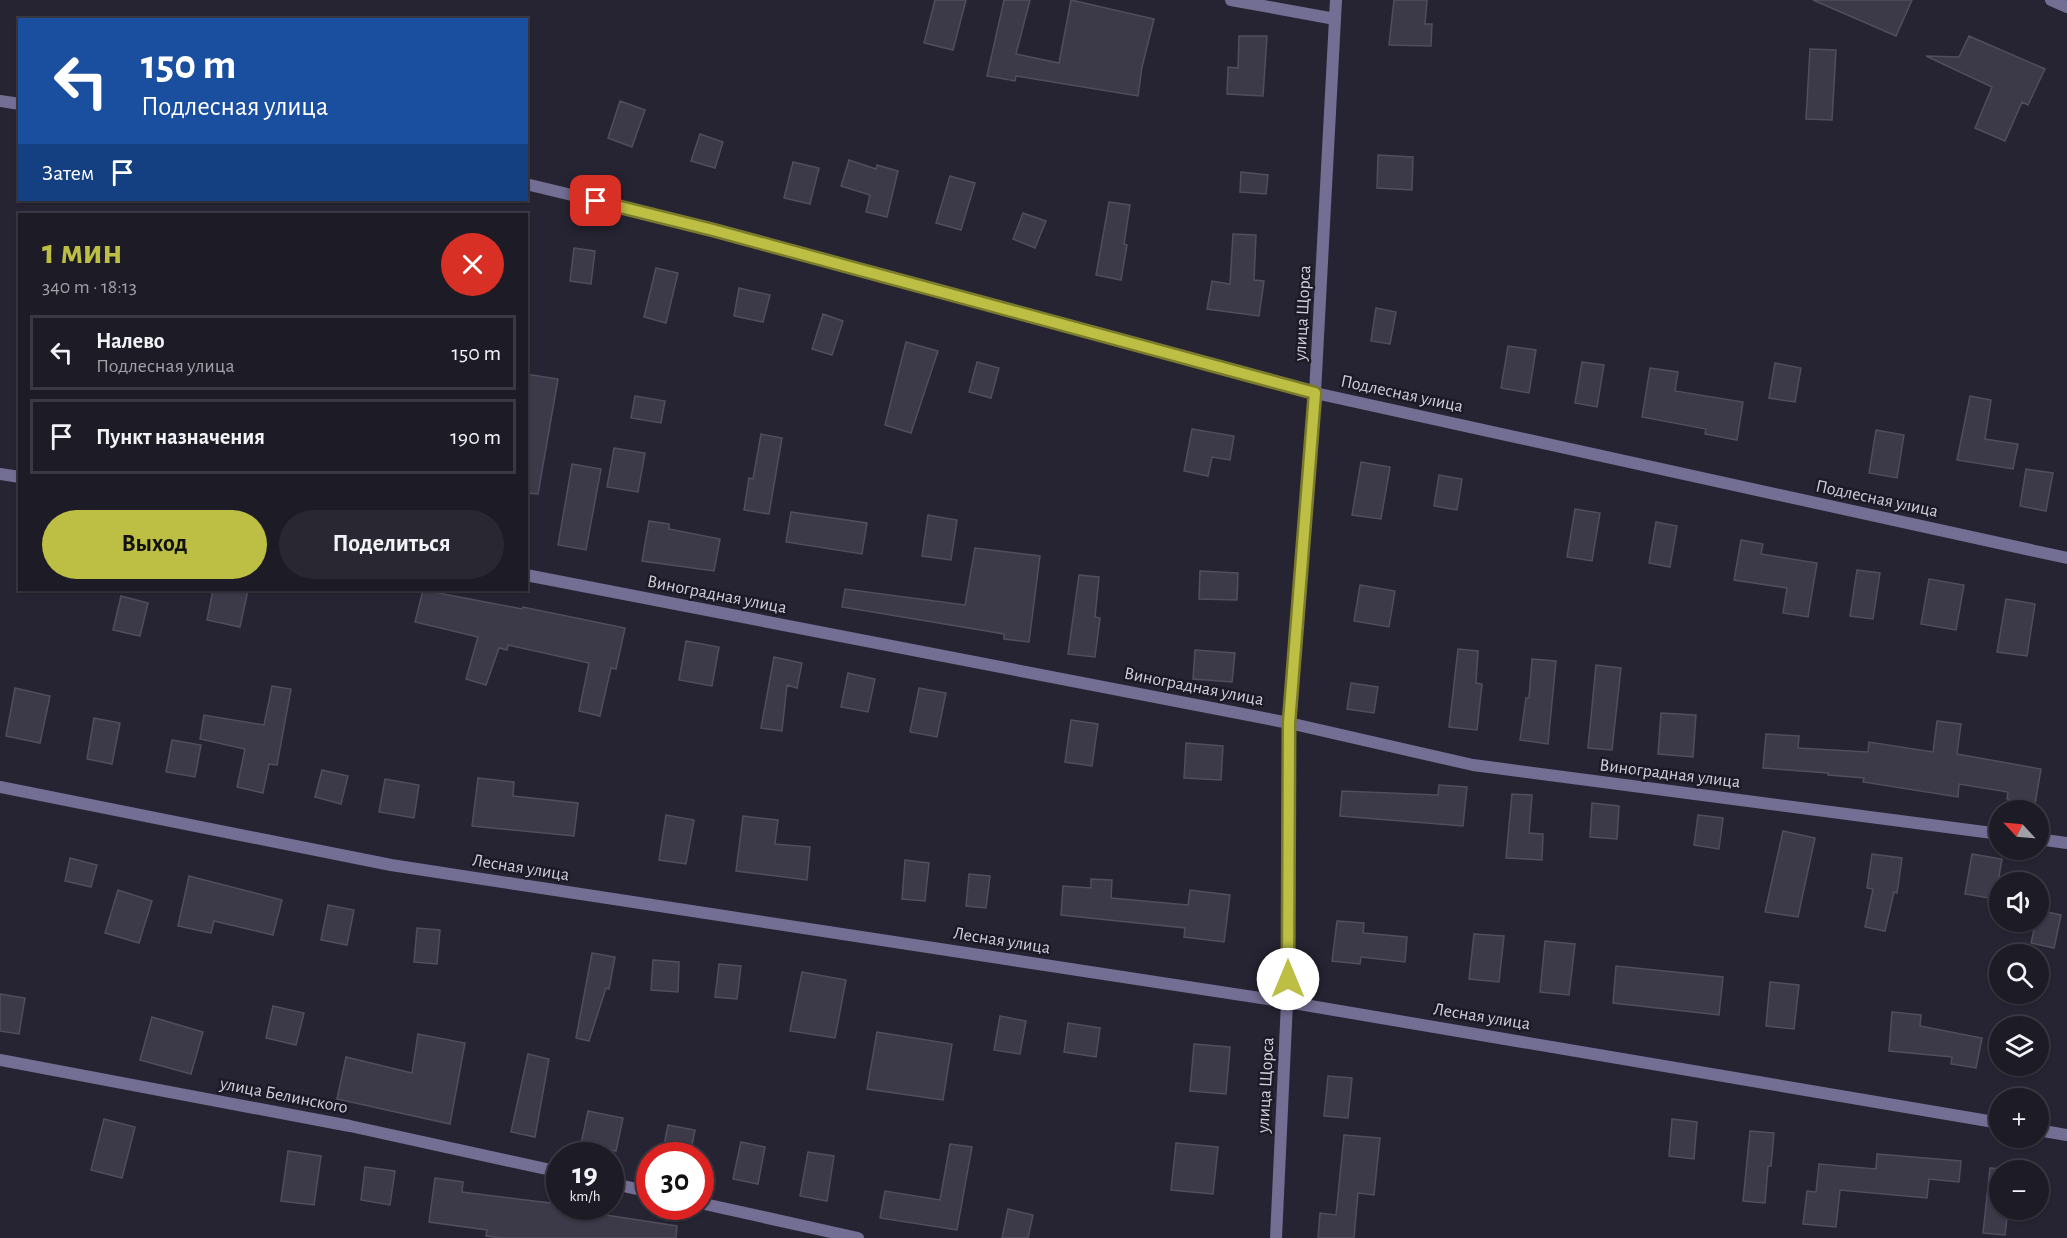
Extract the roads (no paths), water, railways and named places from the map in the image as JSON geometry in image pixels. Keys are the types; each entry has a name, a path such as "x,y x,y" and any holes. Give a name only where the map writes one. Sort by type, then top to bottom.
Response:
{"street":[{"path":"1231,0 1335,19"},
{"name":"улица Щорса","path":"1276,1238 1287,1002 1289,723 1315,393 1336,0"},
{"path":"2051,0 2067,8"},
{"path":"0,101 18,104"},
{"name":"Подлесная улица","path":"528,184 713,230 1315,393 2067,558"},
{"path":"0,474 18,477"},
{"name":"Виноградная улица","path":"528,575 1289,723 1473,765 1989,833"},
{"name":"Лесная улица","path":"0,787 391,865 1287,1002 1989,1121"},
{"path":"2049,841 2067,843"},
{"name":"улица Белинского","path":"0,1059 350,1125 546,1169"},
{"path":"2049,1132 2067,1135"},
{"path":"714,1206 858,1238"}]}
